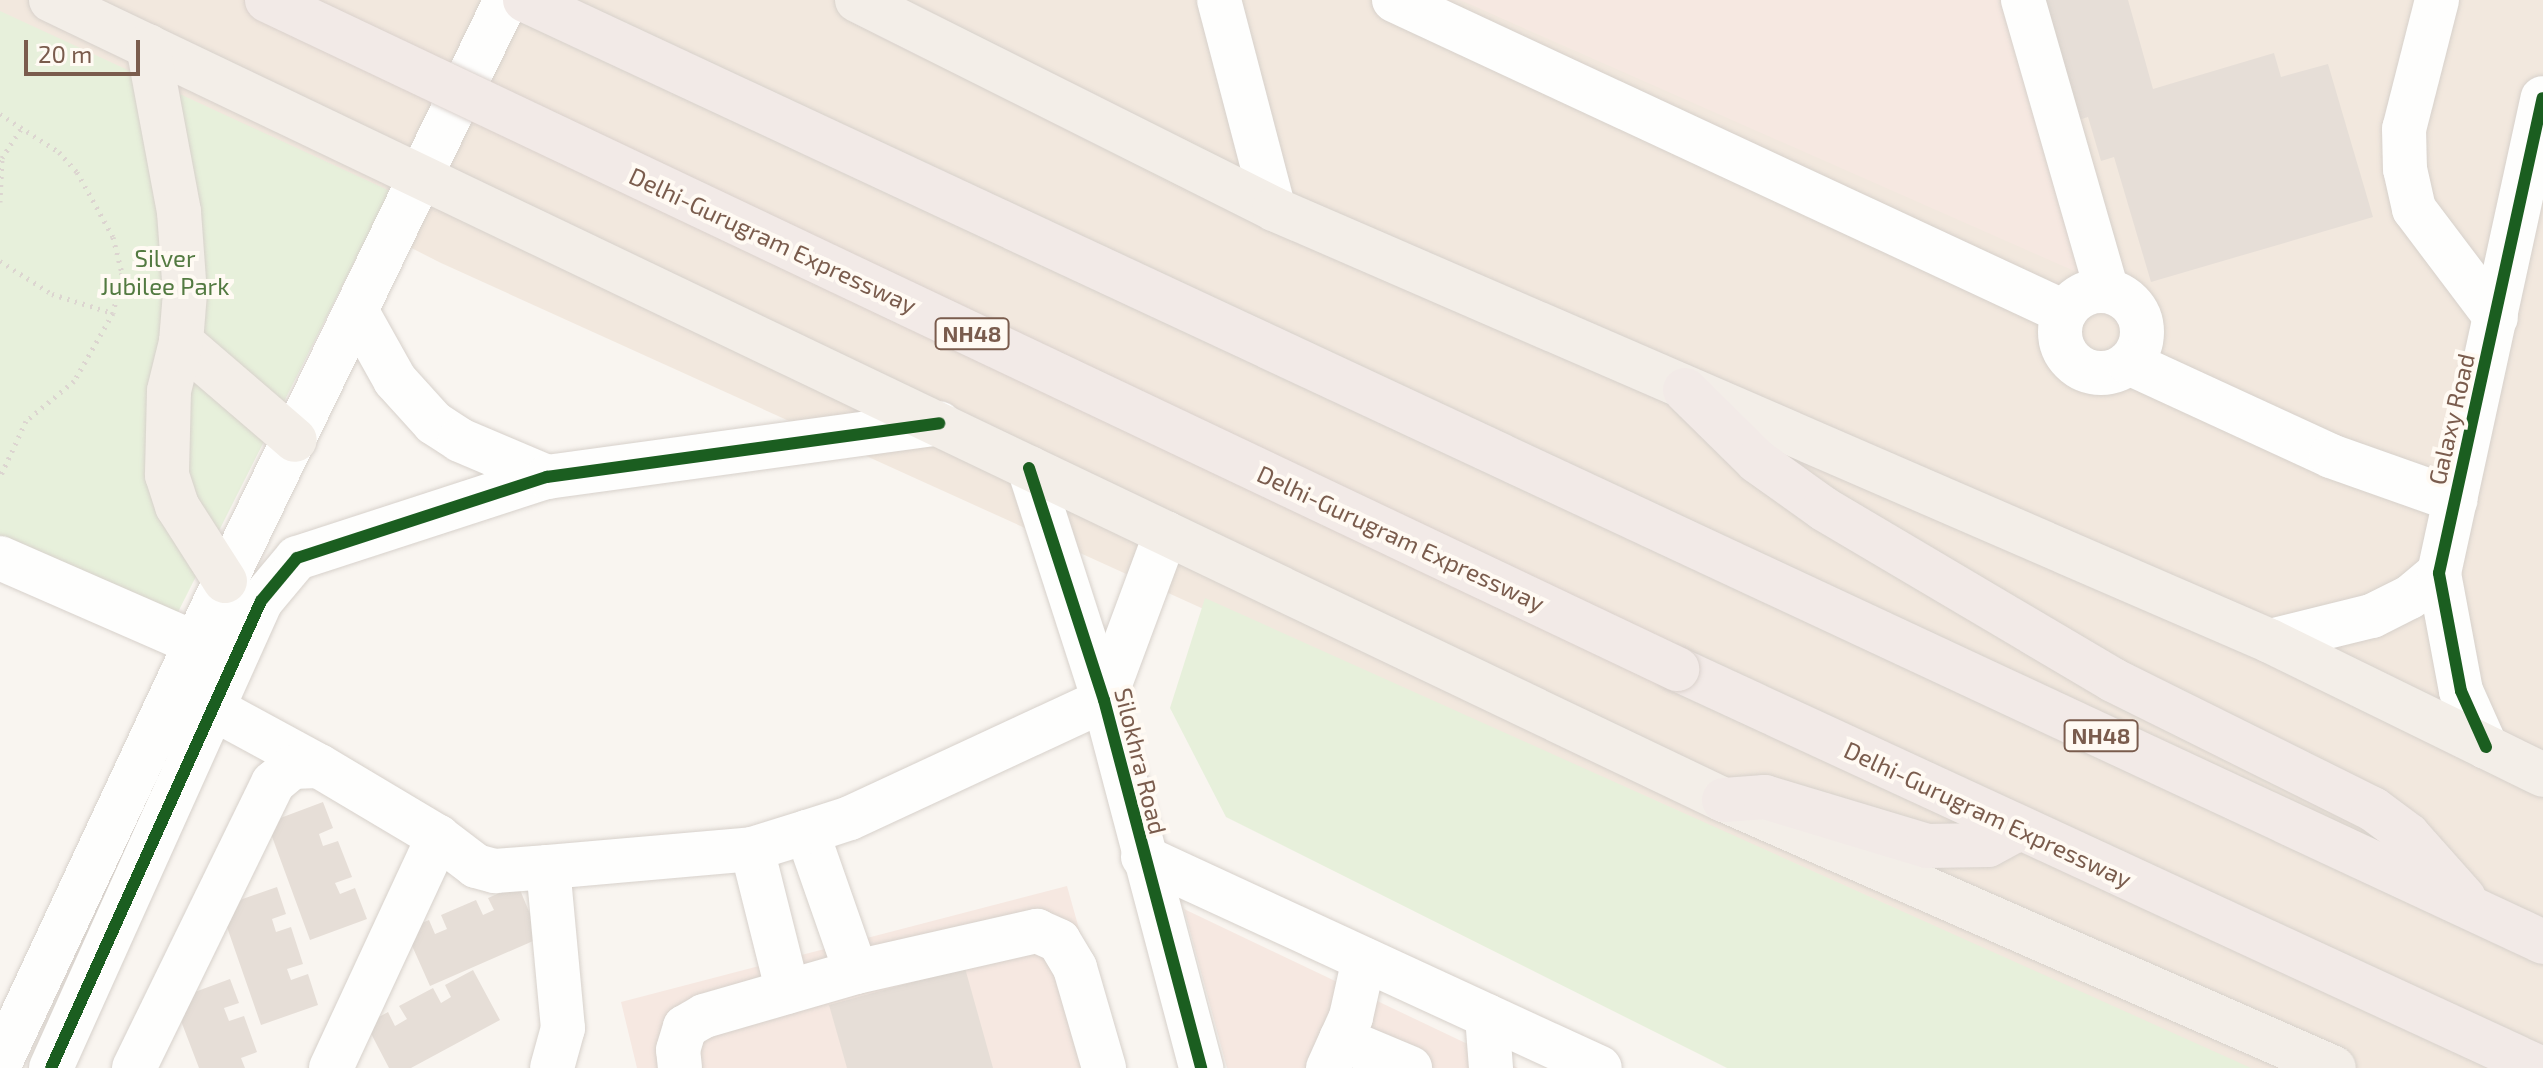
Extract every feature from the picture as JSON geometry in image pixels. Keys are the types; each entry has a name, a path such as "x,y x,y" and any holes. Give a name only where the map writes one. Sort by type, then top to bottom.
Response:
{"highway":[{"name":"Delhi-Gurugram Expressway","path":"267,0 1677,669 2540,1068"},
{"name":"NH48","path":"525,0 2543,942"},
{"path":"1685,390 1757,461 1824,509 2113,680 2373,809 2408,835 2475,911"},
{"path":"1724,800 1765,797 1927,846 1988,845 2018,829"}],"main road":[{"path":"51,0 1724,800 2290,1057 2334,1068"},
{"path":"857,0 1274,209 1685,390 2270,641 2543,775"},
{"path":"148,46 179,212 185,293 181,342 169,391 167,475 177,506 225,581"},
{"path":"181,342 295,440"}],"street":[{"path":"0,1063 195,643 506,0"},
{"path":"1219,0 1274,209"},
{"path":"1394,0 2064,312"},
{"path":"2023,0 2117,295 2142,323 2134,355 2102,373 2076,364 2061,340 2064,312 2082,294 2117,295"},
{"path":"2437,0 2404,129 2405,169 2414,209 2496,318"},
{"name":"Galaxy Road","path":"2486,747 2461,691 2439,573 2542,108"},
{"path":"2070,110 2117,295"},
{"path":"357,312 395,380 434,423 460,440 547,477"},
{"path":"2134,355 2331,456 2457,491"},
{"path":"51,1068 261,601 297,558 547,477 939,423"},
{"name":"Silokhra Road","path":"1029,468 1104,700 1201,1068"},
{"name":"Silokhra Road","path":"1104,700 1166,533"},
{"path":"0,558 195,643"},
{"path":"2270,641 2372,616 2410,597 2439,573"},
{"path":"214,709 319,766 438,837 476,866 495,871 752,849 850,818 1104,700"},
{"path":"134,1068 273,783 292,767 319,766"},
{"path":"807,832 856,972"},
{"path":"331,1068 438,837"},
{"path":"752,849 788,992"},
{"path":"1143,857 1600,1068"},
{"path":"548,867 563,1028 552,1068"},
{"path":"680,1068 685,1027 704,1016 856,972 1037,931 1059,941 1075,968 1104,1068"},
{"path":"1364,959 1334,1054 1410,1068"},
{"path":"1487,1016 1491,1068"}],"path":[{"path":"0,114 59,152 77,172 113,237 122,273 113,313 74,381 26,421 0,477"},
{"path":"0,202 2,158 22,127"},
{"path":"0,261 52,294 113,313"}],"shaded area":[{"path":"0,0 2543,0 2543,1068 2215,1068 441,263 0,39"},
{"path":"1460,0 2013,0 2097,281"},
{"path":"1067,886 1118,1068 637,1068 621,1002"},
{"path":"1184,909 1518,1068 1227,1068"}],"green space":[{"name":"Silver Jubilee Park","path":"0,11 390,191 171,626 0,548"},
{"path":"1205,598 2251,1068 1727,1068 1226,817 1170,708"}],"building":[{"path":"2043,0 2128,0 2153,89 2274,53 2281,77 2328,64 2373,217 2151,282 2114,157 2101,161 2088,117 2078,120"},
{"path":"323,802 333,828 319,834 323,846 338,841 352,877 335,883 340,894 355,888 367,919 310,940 267,823"},
{"path":"518,885 540,938 430,986 405,930 429,920 435,934 447,929 441,915 476,900 483,915 494,910 488,898"},
{"path":"277,887 286,914 272,919 276,932 291,927 303,964 287,969 291,980 308,974 318,1005 261,1025 220,907"},
{"path":"965,968 993,1068 847,1068 829,1005"},
{"path":"473,970 500,1020 411,1068 389,1068 366,1024 388,1012 395,1026 407,1019 399,1006 433,988 441,1003 451,997 445,985"},
{"path":"230,979 239,1003 224,1008 229,1021 244,1016 257,1052 241,1058 245,1068 199,1068 173,1000"}],"cycle path":[{"path":"2486,747 2461,691 2439,573 2543,98"},
{"path":"51,1068 261,601 297,558 547,477 939,423"},
{"path":"1029,468 1104,700 1201,1068"}]}
